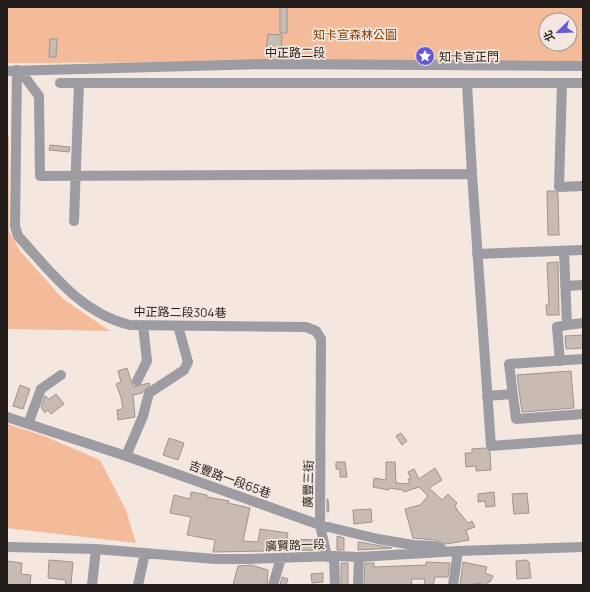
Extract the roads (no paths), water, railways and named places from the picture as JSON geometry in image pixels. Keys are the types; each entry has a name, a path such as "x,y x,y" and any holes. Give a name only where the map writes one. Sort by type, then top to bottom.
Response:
{"street":[{"name":"中正路二段","path":"12,70 264,64 583,66"},
{"path":"12,70 27,80 39,96 40,176 472,174"},
{"name":"中正路二段304巷","path":"12,70 15,226 18,236 73,295 92,310 112,321 130,325 306,327 316,331 321,339 321,410"},
{"path":"60,83 583,83"},
{"path":"74,221 77,175 79,83"},
{"path":"562,83 560,187 583,186"},
{"path":"467,84 477,254 491,446 583,439"},
{"path":"477,254 583,250"},
{"path":"564,251 567,325"},
{"path":"565,286 583,285"},
{"path":"560,360 557,327 583,323"},
{"path":"137,381 147,361 143,325"},
{"path":"126,456 143,416 149,393 184,370 188,362 178,326"},
{"path":"583,359 510,364 516,419 583,414"},
{"path":"28,424 41,389 61,375"},
{"path":"487,396 513,394"},
{"name":"廣豐三街","path":"321,410 320,525 331,556 335,585"},
{"name":"吉豐路一段65巷","path":"7,417 126,456 320,525 392,542 435,546 453,551"},
{"name":"廣賢路一段","path":"7,547 96,549 215,559 331,556 359,557 453,551 583,547"},
{"path":"92,585 96,549"},
{"path":"453,551 453,585"},
{"path":"138,585 144,553"},
{"path":"358,585 359,557"},
{"path":"273,585 281,558"}],"place":[{"name":"知卡宣正門","path":"425,56"}],"park label":[{"name":"知卡宣森林公園","path":"355,34"}]}
